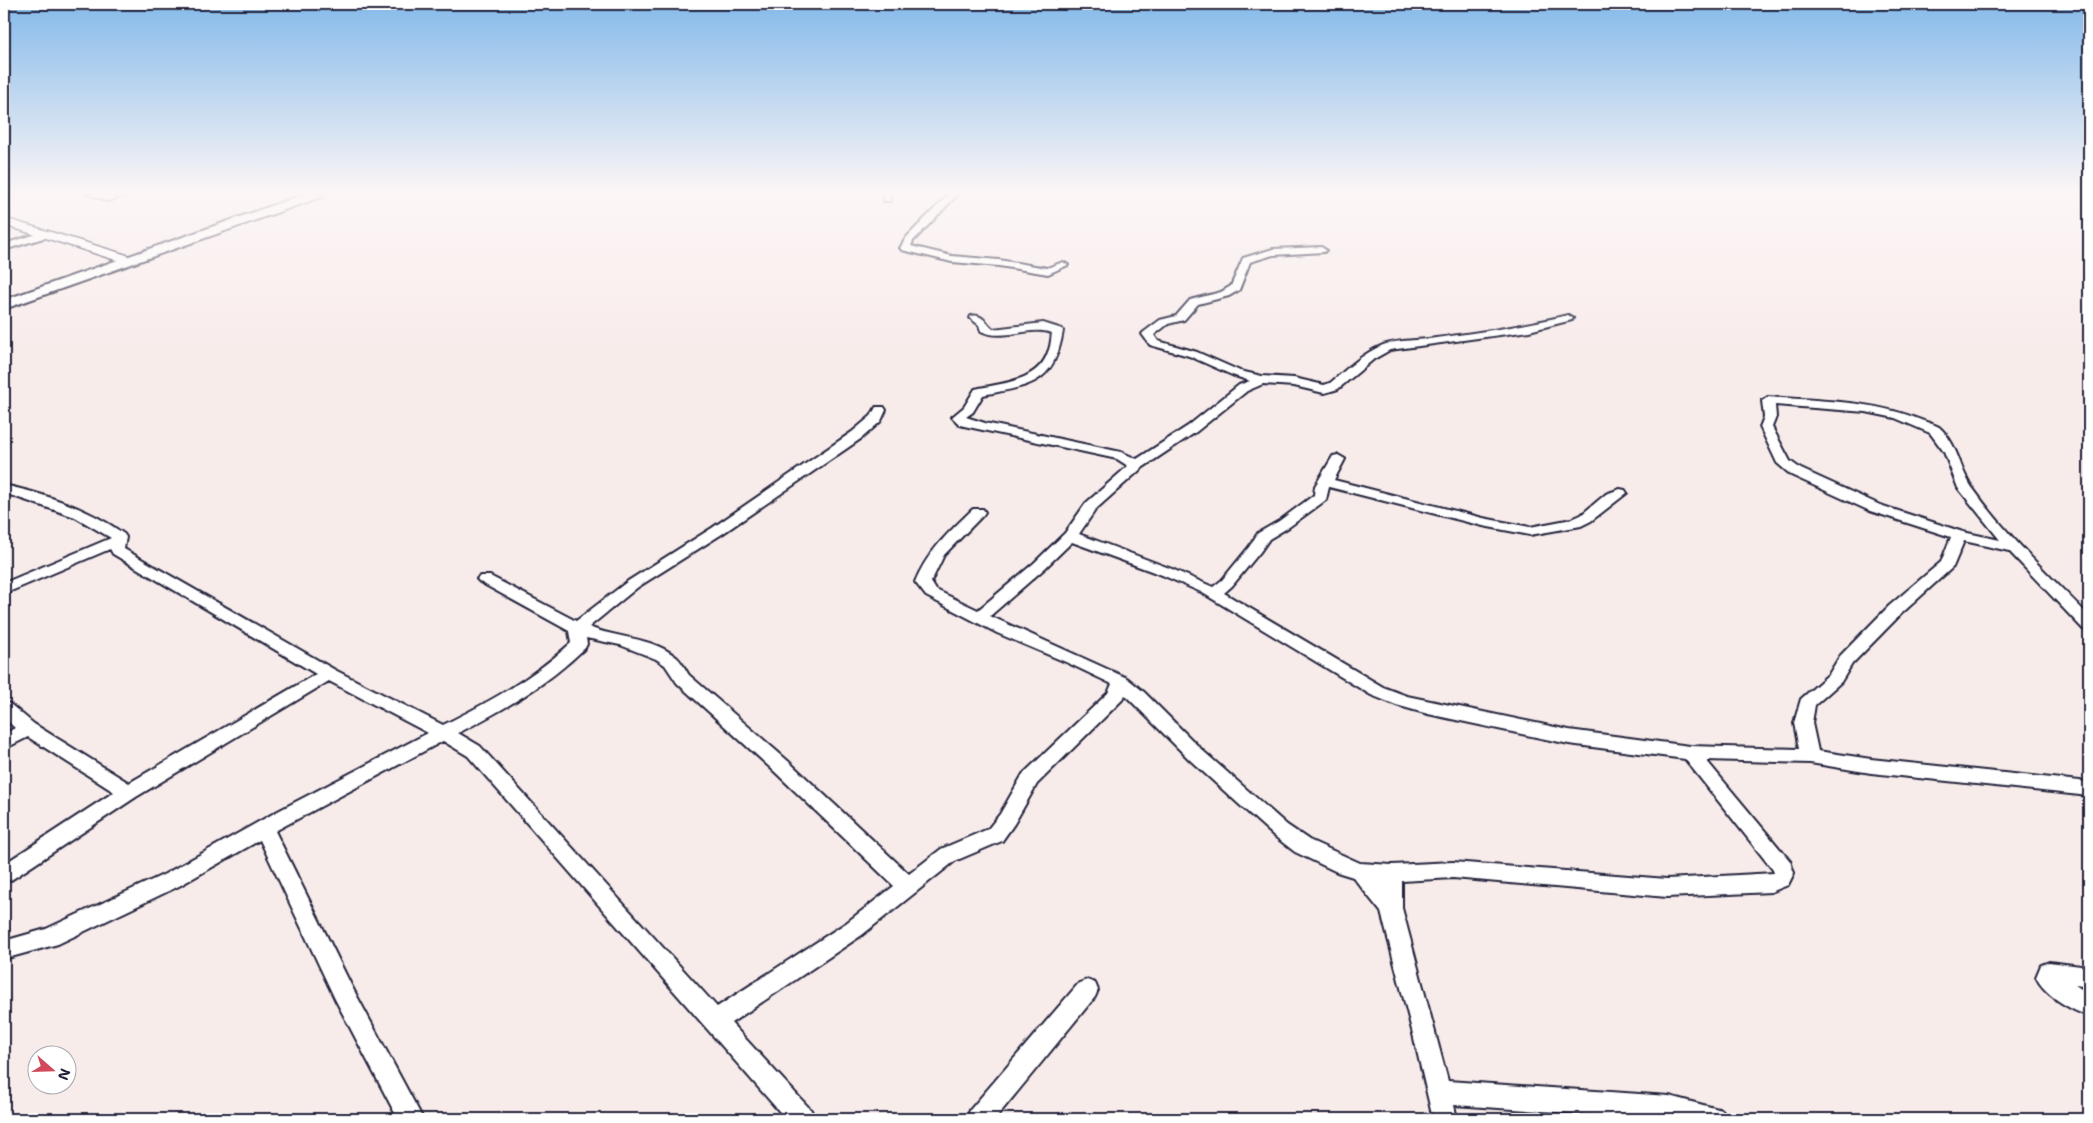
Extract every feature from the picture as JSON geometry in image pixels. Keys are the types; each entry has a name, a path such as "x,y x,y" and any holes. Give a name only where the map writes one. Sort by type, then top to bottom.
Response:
{"main road":[{"path":"4,300 159,245"},
{"path":"4,306 172,245"}],"street":[{"path":"83,245 123,258"},
{"path":"906,245 905,248 952,259 999,263 1048,271 1063,265"},
{"path":"1321,250 1273,251 1257,254 1246,260 1235,288 1225,294 1194,302 1180,318 1164,322 1148,334 1154,343 1193,354 1236,373 1261,380 1294,382 1324,390 1334,386 1370,357 1386,348 1401,344 1428,343 1529,328 1568,318"},
{"path":"975,318 984,324 985,329 991,332 996,333 1036,326 1049,327 1058,331 1058,338 1054,343 1051,359 1045,368 1031,379 1016,385 989,388 979,392 969,409 958,417 964,422 1121,456 1137,465"},
{"path":"979,618 1039,566 1070,536 1091,506 1137,465 1192,430 1243,388 1261,380"},
{"path":"2014,548 1959,535 1874,508 1788,467 1766,427 1770,417 1768,400 1866,408 1899,415 1934,430 1950,452 1965,488 1974,500 2014,548 2089,626"},
{"path":"577,628 633,584 688,550 857,435 877,418 880,410"},
{"path":"1220,589 1255,549 1263,536 1316,502 1320,497 1322,486 1338,459"},
{"path":"1326,482 1482,522 1530,531 1576,523 1586,518 1620,492"},
{"path":"4,489 86,517 107,527 119,537 118,551 329,674 474,751 802,1119"},
{"path":"4,501 19,494"},
{"path":"978,512 940,550 927,569 924,582 931,593 979,618 1074,659 1119,689 1138,696 1196,755 1280,830 1302,846 1322,857 1360,871 1392,873 1453,870 1667,888 1771,882 1780,879 1784,873 1783,867 1690,753"},
{"path":"1810,756 1803,723 1807,704 1835,678 1846,660 1895,610 1948,564 1959,535"},
{"path":"1070,536 1167,572 1220,589 1235,608 1377,691 1402,701 1539,732 1690,753 1810,756 1872,766 2089,789"},
{"path":"4,590 119,540"},
{"path":"485,579 577,628 597,636 623,640 662,655 671,661 683,679 781,766 908,887"},
{"path":"4,950 50,937 172,880 264,828 510,699 542,678 578,644 577,628"},
{"path":"4,874 129,792 329,674"},
{"path":"715,1021 854,929 948,856 995,835 1007,819 1030,779 1119,689"},
{"path":"4,708 28,728 129,792"},
{"path":"4,742 28,728"},
{"path":"264,828 344,992 411,1119"},
{"path":"1360,871 1391,908"},
{"path":"1392,873 1391,908 1425,1034 1444,1119"},
{"path":"2089,977 2049,972 2047,976 2055,984 2089,1006"},
{"path":"978,1119 1087,990"},
{"path":"1438,1092 1669,1108 1713,1119"}]}
